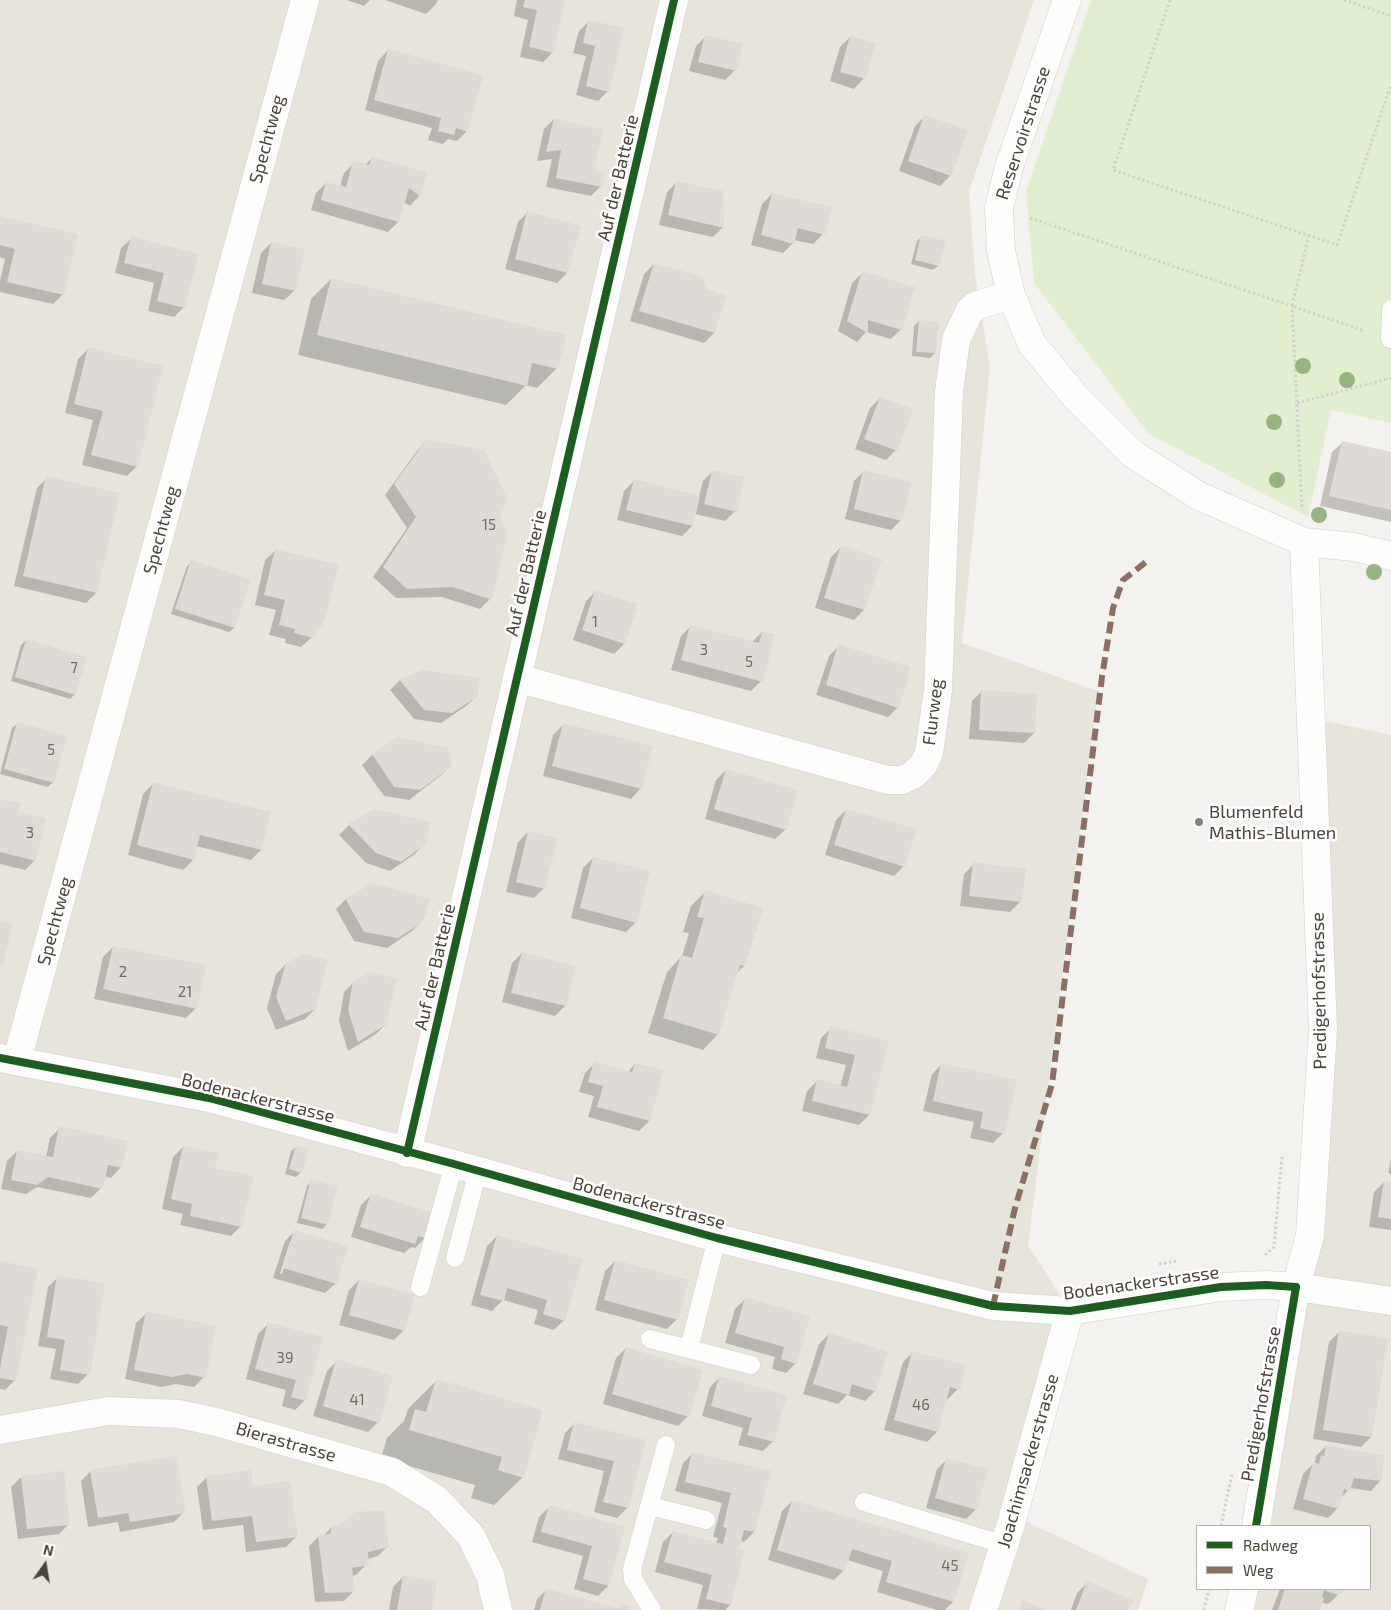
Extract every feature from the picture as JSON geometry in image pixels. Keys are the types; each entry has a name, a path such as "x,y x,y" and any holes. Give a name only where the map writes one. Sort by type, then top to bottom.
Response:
{"street":[{"name":"Spechtweg","path":"9,1059 304,0"},
{"name":"Auf der Batterie","path":"407,1153 674,0"},
{"name":"Reservoirstrasse","path":"1067,0 1009,167 999,208 1001,251 1012,295 1032,344 1074,395 1133,454 1199,496 1304,542 1354,547 1391,556"},
{"name":"Flurweg","path":"517,678 888,780 902,780 913,775 924,764 928,752 938,690 949,392 956,340 969,312 975,306 1012,295"},
{"name":"Predigerhofstrasse","path":"1256,1525 1296,1287 1310,1235 1324,1030 1304,542"},
{"name":"Bodenackerstrasse","path":"9,1059 209,1098 717,1238 993,1306 1070,1311 1221,1287 1266,1285 1296,1287 1391,1301"},
{"name":"Joachimsackerstrasse","path":"983,1610 1005,1545 1070,1311"},
{"name":"Bierastrasse","path":"0,1430 108,1411 179,1414 220,1423 392,1472 437,1500 471,1536 490,1575 498,1610"},
{"path":"1239,1610 1244,1590"}],"lane":[{"path":"1390,339 1391,309"},
{"path":"455,1258 466,1168"},
{"path":"420,1287 466,1168"},
{"path":"689,1349 717,1238"},
{"path":"650,1339 751,1365"},
{"path":"652,1610 633,1579 632,1569 666,1446"},
{"path":"864,1502 1005,1545"},
{"path":"650,1506 706,1520"}],"path":[{"path":"1170,0 1113,170 1337,245 1391,84"},
{"path":"1344,0 1391,16"},
{"path":"999,208 1390,339"},
{"path":"1304,542 1292,306 1309,235"},
{"path":"1297,403 1391,378"},
{"path":"1263,1257 1274,1247 1282,1156"},
{"path":"1204,1610 1209,1590"}],"shaded area":[{"path":"0,0 1034,0 969,192 975,274 990,367 962,643 1098,691 1028,1245 1070,1311 1014,1516 1148,1579 1138,1610 0,1610"},
{"path":"1311,718 1391,735 1391,1610 1239,1610 1244,1590 1371,1590 1371,1525 1256,1525 1310,1235"}],"green space":[{"path":"1091,0 1391,0 1391,423 1331,410 1308,517 1149,434 1034,283 1026,191"}],"building":[{"path":"525,0 565,0 554,53 529,47 537,10 523,7"},
{"path":"588,20 624,28 609,92 586,86 595,46 583,43"},
{"path":"705,35 743,44 737,71 698,62"},
{"path":"850,36 876,43 866,79 840,72"},
{"path":"388,49 483,75 468,132 456,128 454,135 438,131 441,118 374,100"},
{"path":"924,115 968,130 951,176 908,161"},
{"path":"554,118 603,130 595,168 605,173 602,187 556,178 561,150 546,152"},
{"path":"372,157 427,172 421,197 409,188 399,222 321,200 326,182 346,187 353,161 369,165"},
{"path":"676,181 723,191 724,228 668,215"},
{"path":"772,193 832,207 825,235 798,228 794,244 761,235"},
{"path":"527,211 581,226 568,273 515,259"},
{"path":"0,216 78,234 64,295 7,282 15,249 0,245"},
{"path":"921,235 946,241 939,266 915,260"},
{"path":"131,236 199,254 185,308 157,301 164,273 124,263"},
{"path":"271,242 305,249 296,291 262,284"},
{"path":"654,263 703,277 706,289 726,296 715,333 639,311"},
{"path":"862,271 915,287 902,330 868,320 868,333 847,321"},
{"path":"331,278 567,335 558,369 532,363 527,386 317,335"},
{"path":"919,320 939,322 936,353 916,352"},
{"path":"88,347 163,366 138,467 91,455 103,411 74,404"},
{"path":"880,397 913,409 898,451 864,439"},
{"path":"427,439 484,450 507,498 501,516 507,535 492,600 453,587 407,589 383,567 416,517 394,484"},
{"path":"1342,441 1391,452 1391,510 1329,496"},
{"path":"712,470 745,477 737,512 704,504"},
{"path":"863,470 912,482 902,521 854,509"},
{"path":"46,476 120,493 97,593 23,576"},
{"path":"634,479 700,496 693,526 626,510"},
{"path":"841,545 882,559 865,610 824,598"},
{"path":"275,549 339,565 324,622 313,638 294,633 295,629 279,625 285,600 264,595"},
{"path":"191,560 251,579 235,628 175,609"},
{"path":"595,590 638,604 625,644 582,630"},
{"path":"690,625 759,643 762,631 775,634 763,682 681,660"},
{"path":"26,639 87,657 76,695 15,677"},
{"path":"838,644 911,667 899,708 826,685"},
{"path":"423,670 480,678 478,696 452,713 424,710 399,679"},
{"path":"981,690 1037,694 1035,733 979,730"},
{"path":"17,722 67,736 54,783 4,769"},
{"path":"563,723 653,746 642,789 552,766"},
{"path":"397,737 448,748 452,766 420,790 394,787 372,754"},
{"path":"726,769 798,790 787,830 714,809"},
{"path":"153,782 271,812 262,850 200,835 194,860 137,845"},
{"path":"0,799 20,803 18,812 46,818 36,861 0,852"},
{"path":"375,809 431,822 426,844 401,862 376,853 348,824"},
{"path":"846,809 917,829 905,867 834,845"},
{"path":"528,831 558,838 545,889 516,882"},
{"path":"593,857 650,871 637,923 580,908"},
{"path":"973,862 1026,869 1022,902 969,896"},
{"path":"373,883 430,899 423,922 398,938 364,932 345,898"},
{"path":"705,890 763,908 745,966 740,965 719,1035 663,1018 681,955 692,958 704,918 697,917"},
{"path":"0,921 13,924 3,966 0,965"},
{"path":"113,946 206,965 197,1009 103,989"},
{"path":"522,952 576,966 566,1006 511,993"},
{"path":"304,954 328,960 316,1009 286,1021 276,997 286,963"},
{"path":"371,972 397,978 387,1024 358,1042 348,1010 353,981"},
{"path":"830,1026 889,1041 870,1115 812,1101 817,1079 847,1087 855,1055 825,1048"},
{"path":"594,1061 632,1072 635,1063 664,1070 650,1121 597,1107 603,1086 588,1082"},
{"path":"941,1063 1017,1080 1005,1134 980,1128 983,1112 933,1101"},
{"path":"59,1126 128,1141 122,1168 108,1165 103,1189 48,1177 37,1185 11,1180 17,1150 53,1157"},
{"path":"296,1145 309,1149 302,1173 289,1169"},
{"path":"183,1146 219,1153 215,1168 254,1176 242,1227 190,1216 192,1204 171,1199"},
{"path":"311,1179 338,1186 328,1225 301,1218"},
{"path":"1384,1181 1391,1182 1391,1219 1378,1217"},
{"path":"371,1193 434,1213 426,1238 418,1236 415,1244 360,1227"},
{"path":"294,1230 348,1246 337,1284 283,1268"},
{"path":"497,1235 583,1259 565,1321 543,1314 547,1300 507,1288 504,1301 480,1295"},
{"path":"615,1260 689,1280 678,1320 604,1300"},
{"path":"0,1261 38,1269 16,1381 0,1378 0,1368 8,1327 0,1325"},
{"path":"57,1275 105,1283 90,1375 60,1370 65,1340 47,1337"},
{"path":"359,1279 415,1295 405,1331 349,1315"},
{"path":"745,1297 810,1316 797,1364 781,1359 784,1347 735,1333"},
{"path":"146,1311 216,1326 206,1378 187,1374 172,1377 134,1370"},
{"path":"268,1322 323,1337 306,1401 291,1397 296,1380 255,1369"},
{"path":"1339,1330 1388,1338 1372,1437 1323,1430"},
{"path":"829,1333 888,1352 876,1392 852,1384 849,1395 813,1384"},
{"path":"626,1347 703,1370 689,1417 612,1394"},
{"path":"912,1351 966,1365 960,1390 950,1387 938,1432 894,1420"},
{"path":"336,1359 393,1376 380,1423 323,1406"},
{"path":"719,1376 787,1395 774,1442 747,1435 752,1418 711,1406"},
{"path":"436,1379 543,1410 524,1478 498,1470 502,1457 409,1430 415,1409 426,1412"},
{"path":"574,1422 646,1440 629,1508 603,1502 614,1461 567,1450"},
{"path":"1326,1445 1384,1455 1382,1481 1354,1478 1350,1491 1344,1489 1339,1509 1303,1499 1313,1462 1319,1464 1321,1455 1324,1456"},
{"path":"692,1452 771,1471 755,1532 744,1530 739,1549 745,1550 731,1605 706,1599 712,1575 664,1562 673,1531 723,1544 727,1528 723,1527 731,1493 685,1482"},
{"path":"176,1456 186,1513 130,1522 128,1513 98,1518 90,1470"},
{"path":"946,1458 988,1469 977,1510 935,1498"},
{"path":"251,1470 253,1486 290,1481 298,1537 256,1542 252,1516 212,1521 206,1476"},
{"path":"64,1471 70,1525 27,1529 21,1476"},
{"path":"792,1500 969,1553 954,1602 886,1582 892,1561 852,1549 845,1571 777,1550"},
{"path":"549,1505 625,1527 609,1586 583,1579 592,1546 541,1532"},
{"path":"384,1510 389,1547 368,1552 369,1565 352,1568 355,1592 325,1593 318,1535 330,1534 332,1526 343,1523 355,1512"},
{"path":"403,1575 437,1581 432,1610 397,1610"},
{"path":"1087,1581 1133,1600 1129,1610 1076,1610"},
{"path":"546,1588 621,1609 623,1604 631,1606 630,1610 540,1610"},
{"path":"1285,1590 1324,1590 1322,1597 1324,1598 1320,1610 1278,1610"},
{"path":"1324,1590 1344,1590 1343,1593 1338,1595"},
{"path":"1022,1600 1047,1610 1019,1610"}],"marked path":[{"path":"993,1306 1015,1208 1052,1084 1102,677 1113,608 1123,580 1146,562"}],"cycle path":[{"path":"407,1153 674,0"},
{"path":"0,1058 209,1098 717,1238 993,1306 1070,1311 1221,1287 1266,1285 1296,1287 1256,1525"}],"place":[{"name":"Blumenfeld Mathis-Blumen","path":"1199,822"}]}
